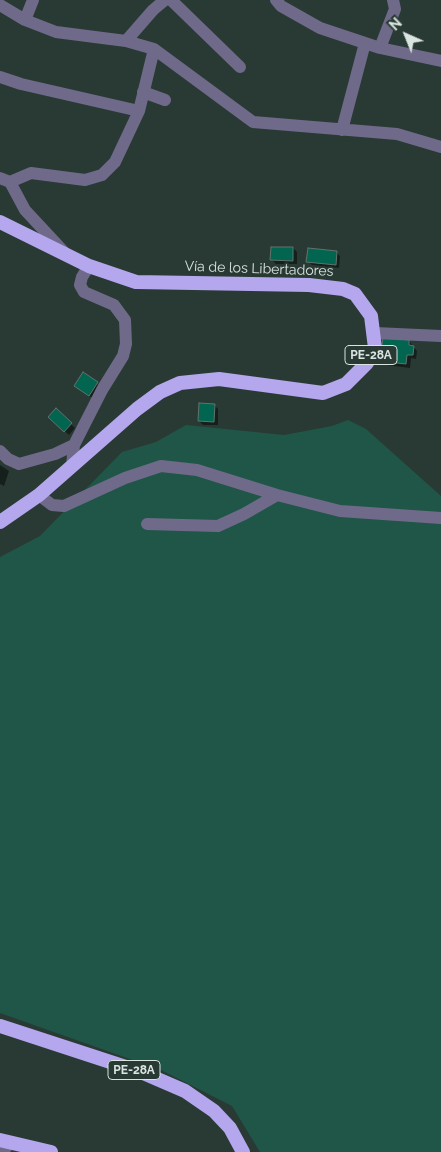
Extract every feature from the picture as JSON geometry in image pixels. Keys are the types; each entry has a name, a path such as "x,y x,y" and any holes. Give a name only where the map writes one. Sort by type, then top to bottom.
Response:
{"highway":[{"name":"Vía de los Libertadores","path":"0,222 89,266 136,282 301,285 343,290 355,294 371,316 375,348 367,362 346,384 323,393 219,379 180,382 160,392 137,409 39,495 0,522"},
{"name":"PE-28A","path":"0,1026 141,1072 185,1091 220,1117 230,1128 243,1152"},
{"path":"4,1145 51,1152"}],"street":[{"path":"25,20 33,0"},
{"path":"126,42 153,10 165,0"},
{"path":"171,0 240,67"},
{"path":"276,0 282,6 320,28 380,48 441,61"},
{"path":"380,48 395,10 394,0"},
{"path":"0,5 25,20 56,32 126,42 154,49 253,122 397,134 441,146"},
{"path":"342,130 366,43"},
{"path":"67,254 25,210 5,180 31,173 86,180 102,175 115,162 139,111 154,49"},
{"path":"0,77 22,84 139,111"},
{"path":"143,92 165,100"},
{"path":"72,466 74,445 102,390 123,356 126,344 125,320 114,306 84,292 80,285 89,266"},
{"path":"374,333 441,336"},
{"path":"0,451 8,459 19,464 55,454 74,445"},
{"path":"39,495 52,505 64,506 125,478 161,466 197,470 277,496 340,511 441,518"},
{"path":"147,524 218,526 277,496"}],"green space":[{"path":"348,420 366,429 441,496 441,1152 260,1152 232,1106 161,1070 0,1013 0,557 40,536 122,452 156,442 186,425 284,435 332,426"}],"building":[{"path":"271,247 293,247 293,261 270,260"},
{"path":"308,248 337,251 336,265 306,262"},
{"path":"383,337 409,340 409,345 414,346 413,355 407,355 406,364 380,361"},
{"path":"83,372 98,382 89,396 74,386"},
{"path":"199,403 215,404 214,422 198,421"},
{"path":"56,408 72,423 64,432 48,417"}]}
